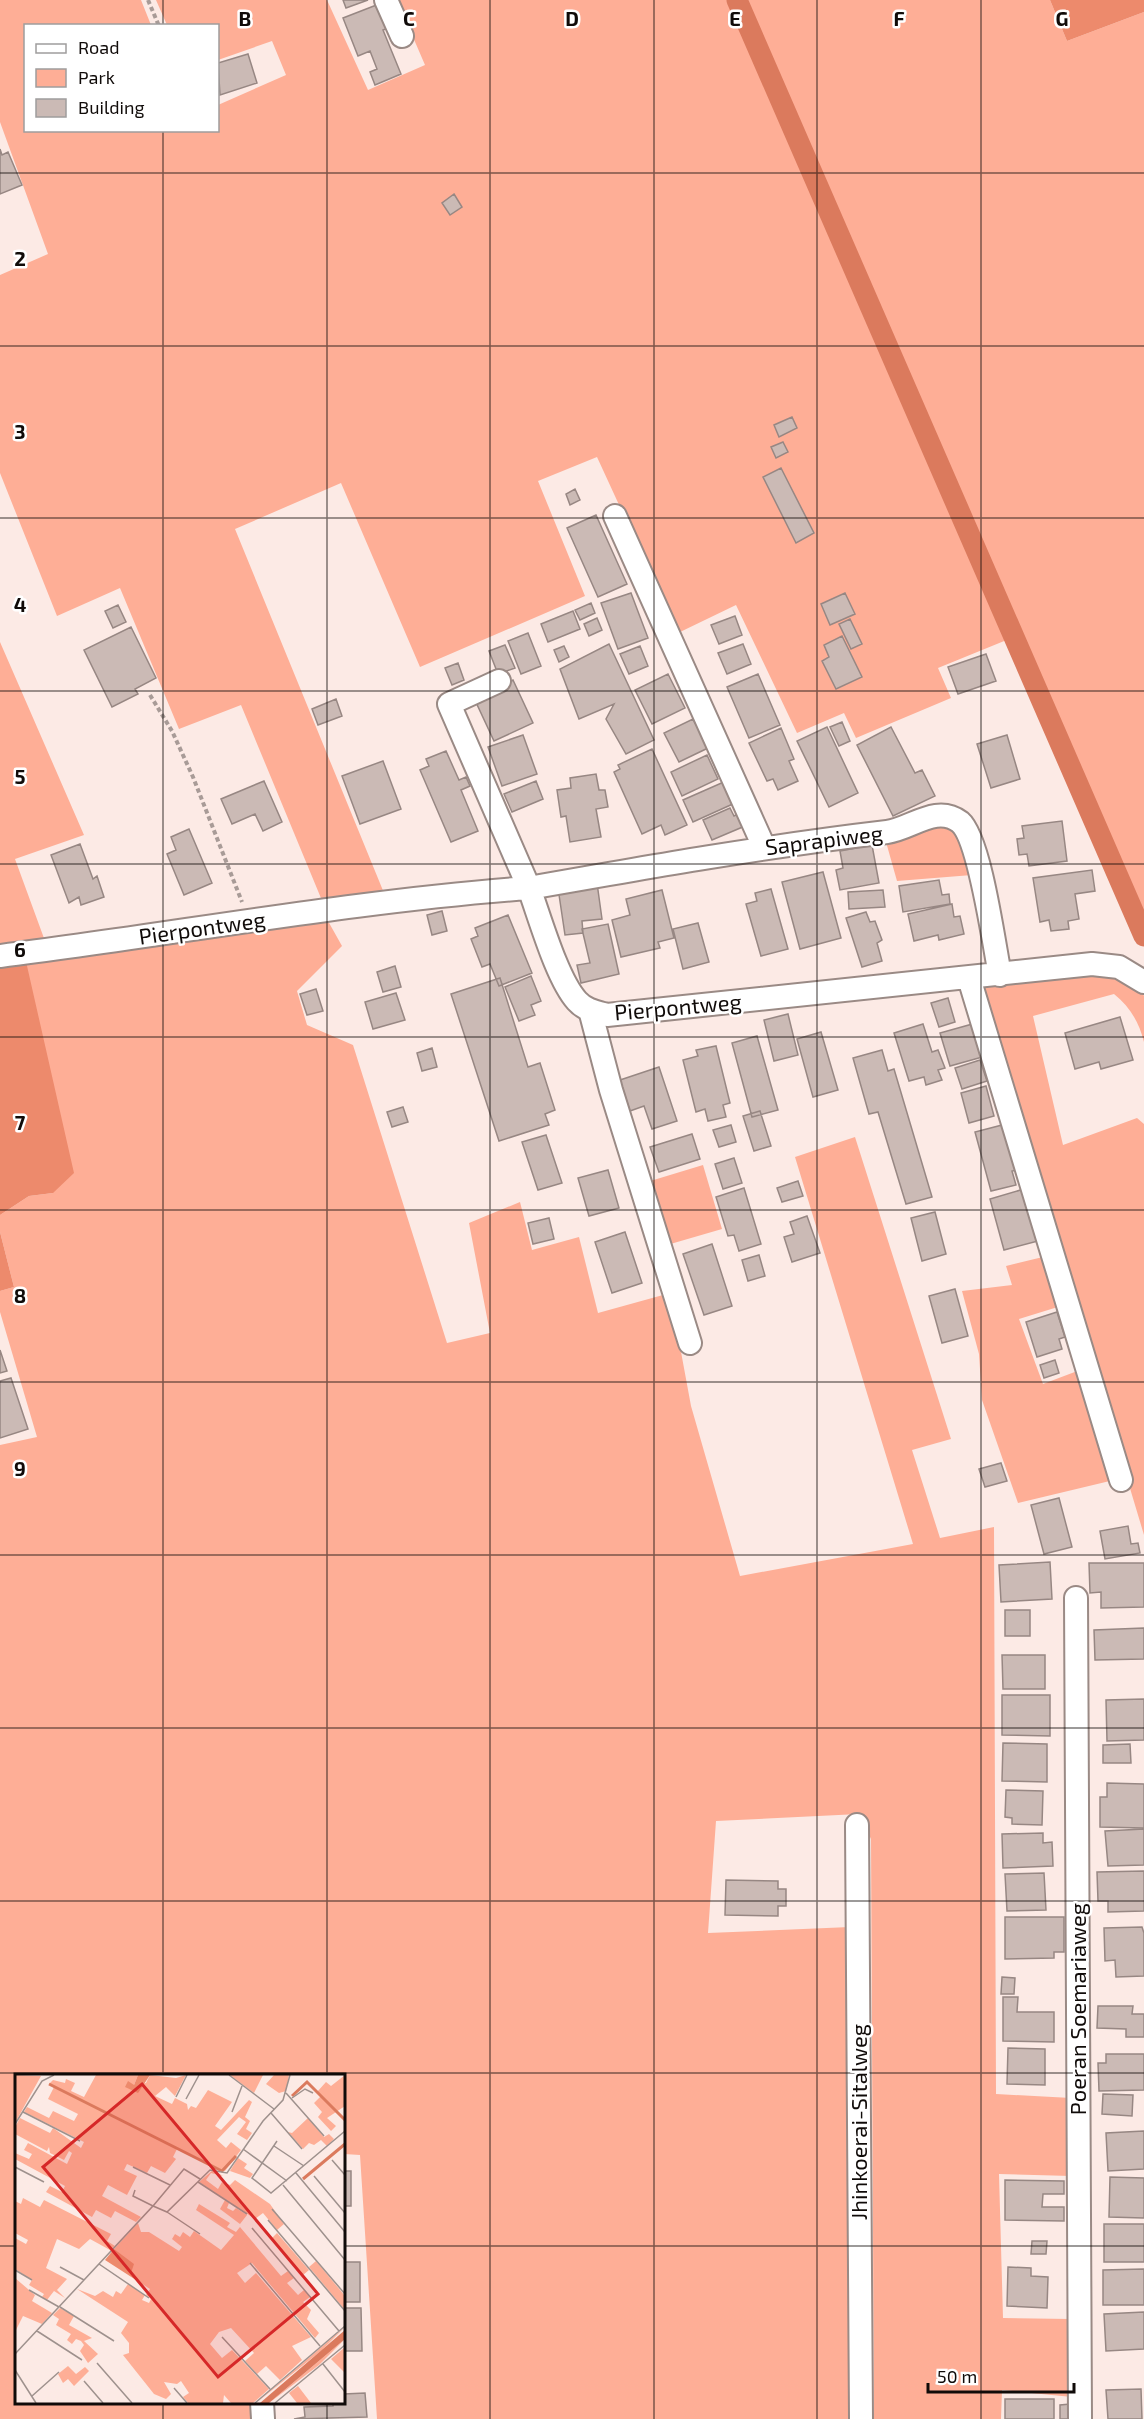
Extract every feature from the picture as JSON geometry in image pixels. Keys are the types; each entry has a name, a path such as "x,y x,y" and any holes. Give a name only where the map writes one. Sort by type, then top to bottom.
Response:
{"street":[{"path":"387,0 402,36"},
{"path":"615,516 764,847"},
{"path":"499,681 449,704 529,888"},
{"name":"Saprapiweg","path":"529,888 764,847 897,831 929,817 952,818 963,825 973,848 1000,975"},
{"name":"Pierpontweg","path":"0,956 243,921 481,891 529,888 567,986 578,1002 590,1010 607,1015 1092,964 1119,967 1144,982"},
{"path":"969,978 1121,1480"},
{"path":"590,1010 610,1090 690,1343"},
{"name":"Poeran Soemariaweg","path":"1076,1598 1080,2419"},
{"name":"Jhinkoerai-Sitalweg","path":"857,1825 861,2419"},
{"path":"262,2404 263,2419"}],"path":[{"path":"148,0 158,24"},
{"path":"150,695 172,731 242,896 243,921"}],"green space":[{"path":"0,0 141,0 151,24 24,24 24,132 219,132 219,105 286,75 272,41 219,60 219,24 167,24 156,0 327,0 368,90 425,65 397,0 1050,0 1067,41 1144,12 1144,936 1014,637 938,668 951,698 856,738 844,713 797,733 736,605 678,633 597,457 538,481 585,596 420,667 341,483 235,529 384,893 323,903 241,705 179,729 120,588 57,616 0,473 0,275 48,254 0,122"},
{"path":"0,642 84,835 15,859 45,941 0,946"},
{"path":"942,822 957,830 972,875 897,881 886,842"},
{"path":"328,921 342,946 297,991 307,1025 353,1045 447,1343 490,1333 469,1223 520,1202 532,1250 579,1237 598,1313 663,1295 679,1341 691,1406 740,1576 913,1544 795,1157 855,1137 951,1439 912,1450 940,1538 994,1527 996,2094 1071,2098 1071,2176 999,2174 1003,2318 1071,2319 1072,2397 1002,2390 1001,2419 874,2419 871,1839 859,1814 716,1821 708,1933 850,1927 852,2419 377,2419 360,2155 345,2154 345,2074 15,2074 15,2404 251,2404 251,2419 0,2419 0,1445 37,1437 0,1312 0,1291 14,1287 0,1232 0,1215 29,1196 53,1193 25,957"},
{"path":"1094,969 1141,989 1144,996 1144,1042 1133,1015 1114,994 1033,1016 1063,1145 1137,1118 1144,1124 1144,1535 979,985"},
{"path":"703,1165 722,1229 667,1245 647,1182"},
{"path":"1047,1256 1061,1306 1019,1319 1043,1384 1080,1370 1114,1480 1018,1503 982,1400 979,1354 962,1291 1012,1285 1006,1266"}],"shaded area":[{"path":"1050,0 1144,0 1144,12 1067,41"},
{"path":"25,957 74,1173 53,1193 29,1196 0,1215 0,962"},
{"path":"0,1232 14,1287 0,1291"}],"building":[{"path":"343,0 368,0 346,8"},
{"path":"379,4 389,28 383,30 401,74 375,85 370,72 377,69 370,51 358,56 343,18"},
{"path":"248,54 257,83 220,95 219,63"},
{"path":"0,149 2,155 8,152 22,185 0,194"},
{"path":"454,194 462,207 450,215 442,203"},
{"path":"792,417 797,428 779,437 774,425"},
{"path":"783,442 788,452 776,458 771,447"},
{"path":"781,468 814,533 796,543 763,477"},
{"path":"575,489 580,500 570,505 566,494"},
{"path":"596,515 627,584 598,597 567,528"},
{"path":"631,593 648,638 618,649 601,603"},
{"path":"845,593 855,614 830,625 821,604"},
{"path":"591,603 595,613 580,620 575,610"},
{"path":"118,605 126,622 113,628 105,611"},
{"path":"573,611 580,629 548,642 541,624"},
{"path":"735,616 742,635 719,644 711,625"},
{"path":"597,618 602,630 589,636 584,624"},
{"path":"850,619 862,644 851,649 839,624"},
{"path":"131,627 156,678 135,689 138,694 112,707 84,650"},
{"path":"528,633 541,666 521,674 508,641"},
{"path":"842,636 862,677 836,689 822,661 829,657 824,645"},
{"path":"609,644 654,740 626,754 606,719 614,704 579,719 560,669"},
{"path":"743,644 751,664 727,674 718,653"},
{"path":"505,645 515,668 498,674 489,651"},
{"path":"564,646 569,657 559,662 554,650"},
{"path":"640,646 648,666 629,674 620,654"},
{"path":"986,654 996,681 958,694 948,667"},
{"path":"458,663 464,680 452,685 445,668"},
{"path":"668,674 685,708 652,724 635,690"},
{"path":"758,674 780,725 749,738 727,687"},
{"path":"513,680 533,723 494,741 474,698"},
{"path":"336,699 342,716 318,725 312,709"},
{"path":"693,719 695,723 698,721 708,748 679,762 664,733"},
{"path":"842,722 850,741 839,746 830,727"},
{"path":"827,727 858,793 829,807 797,741"},
{"path":"891,727 915,773 922,770 935,796 893,816 857,745"},
{"path":"781,728 794,759 789,761 798,781 778,790 773,779 767,781 749,743"},
{"path":"523,735 537,774 502,786 488,747"},
{"path":"1007,735 1020,779 991,788 977,744"},
{"path":"652,749 687,825 665,835 661,825 642,834 614,772 620,769 618,765"},
{"path":"446,751 459,780 466,777 470,786 461,790 478,831 451,842 420,770 429,766 426,759"},
{"path":"707,755 718,779 682,796 671,772"},
{"path":"383,761 401,809 360,824 342,776"},
{"path":"596,774 599,790 605,790 608,807 596,809 601,837 570,842 566,816 561,817 557,790 571,788 570,778"},
{"path":"264,781 282,822 263,831 255,814 232,824 221,799"},
{"path":"536,781 543,799 512,812 504,794"},
{"path":"726,781 735,803 693,822 683,800"},
{"path":"730,808 734,816 740,813 745,826 712,840 703,820"},
{"path":"1062,821 1067,861 1029,866 1027,854 1019,855 1017,839 1024,838 1022,826"},
{"path":"189,829 212,883 184,895 167,854 176,850 171,837"},
{"path":"80,844 93,879 97,876 104,897 81,905 79,897 69,903 51,855"},
{"path":"872,845 879,883 840,890 836,870 843,868 840,851"},
{"path":"1092,870 1095,891 1075,894 1079,919 1068,921 1069,929 1051,931 1049,920 1040,922 1033,878"},
{"path":"823,872 841,938 800,949 782,882"},
{"path":"939,880 942,895 949,894 950,904 903,912 899,886"},
{"path":"597,883 602,919 582,921 583,933 565,935 558,888"},
{"path":"771,889 788,949 761,956 746,904 757,901 755,893"},
{"path":"662,890 674,938 658,942 660,948 621,957 612,920 630,915 626,899"},
{"path":"883,890 885,907 849,909 848,892"},
{"path":"952,904 954,917 960,916 964,934 939,940 938,935 914,941 908,914"},
{"path":"442,911 447,931 432,935 427,915"},
{"path":"866,912 870,922 875,921 882,940 877,943 882,961 862,967 846,918"},
{"path":"508,915 532,973 499,986 490,964 482,967 471,939 478,936 475,928"},
{"path":"698,923 709,962 683,969 673,929"},
{"path":"608,924 619,974 581,983 577,965 590,963 582,929"},
{"path":"395,966 401,987 383,992 377,972"},
{"path":"531,976 541,1001 531,1005 535,1015 519,1021 505,987"},
{"path":"500,978 528,1067 540,1063 555,1110 545,1114 549,1125 499,1141 451,994"},
{"path":"316,989 323,1011 307,1015 300,994"},
{"path":"396,993 405,1020 373,1029 365,1002"},
{"path":"948,998 955,1022 939,1027 931,1003"},
{"path":"788,1014 798,1055 774,1061 764,1020"},
{"path":"1120,1017 1133,1060 1101,1069 1099,1062 1075,1069 1065,1033"},
{"path":"976,1023 986,1056 950,1066 940,1033"},
{"path":"923,1024 932,1052 938,1050 945,1068 938,1070 942,1080 926,1085 924,1077 909,1081 894,1033"},
{"path":"821,1032 838,1090 813,1097 797,1039"},
{"path":"757,1036 778,1110 752,1117 732,1043"},
{"path":"716,1046 730,1103 723,1105 726,1117 708,1121 705,1109 696,1112 683,1060 698,1056 696,1050"},
{"path":"432,1048 437,1067 422,1071 417,1053"},
{"path":"882,1050 888,1071 894,1069 932,1197 906,1204 878,1112 869,1114 853,1058"},
{"path":"980,1060 987,1081 962,1089 955,1068"},
{"path":"659,1067 677,1121 652,1129 644,1106 630,1111 620,1080"},
{"path":"986,1086 994,1116 969,1123 961,1093"},
{"path":"403,1107 408,1122 392,1127 387,1112"},
{"path":"760,1111 771,1146 754,1151 743,1116"},
{"path":"1006,1124 1018,1170 1012,1171 1016,1185 991,1191 975,1132"},
{"path":"731,1125 736,1142 719,1147 713,1130"},
{"path":"692,1134 700,1159 659,1172 650,1147"},
{"path":"546,1135 562,1183 538,1190 522,1142"},
{"path":"734,1158 742,1183 723,1189 715,1164"},
{"path":"608,1170 619,1208 589,1216 578,1178"},
{"path":"798,1181 803,1196 782,1202 777,1188"},
{"path":"744,1188 761,1244 739,1251 734,1235 728,1236 716,1197"},
{"path":"1024,1189 1038,1241 1004,1250 990,1199"},
{"path":"935,1212 946,1254 922,1261 911,1218"},
{"path":"807,1216 820,1253 792,1262 784,1237 794,1234 790,1222"},
{"path":"549,1218 554,1239 533,1244 528,1223"},
{"path":"625,1232 642,1283 612,1293 595,1242"},
{"path":"712,1244 732,1306 704,1315 683,1254"},
{"path":"759,1255 765,1276 748,1281 742,1260"},
{"path":"955,1289 968,1336 942,1343 929,1296"},
{"path":"1057,1312 1065,1337 1059,1339 1062,1349 1037,1357 1026,1322"},
{"path":"0,1350 7,1371 0,1373"},
{"path":"1055,1360 1059,1373 1044,1378 1040,1365"},
{"path":"11,1378 28,1429 0,1438 0,1381"},
{"path":"1001,1463 1007,1481 985,1487 979,1469"},
{"path":"1059,1498 1072,1547 1044,1554 1031,1505"},
{"path":"1128,1526 1131,1544 1138,1543 1140,1553 1105,1559 1100,1531"},
{"path":"1050,1562 1052,1599 1001,1602 999,1565"},
{"path":"1089,1563 1144,1563 1144,1607 1101,1608 1101,1592 1090,1593"},
{"path":"1005,1610 1030,1610 1030,1636 1005,1636"},
{"path":"1144,1628 1144,1659 1095,1660 1094,1630"},
{"path":"1002,1655 1045,1655 1045,1689 1003,1689"},
{"path":"1002,1695 1050,1695 1050,1736 1002,1735"},
{"path":"1144,1699 1144,1740 1107,1741 1106,1700"},
{"path":"1003,1743 1047,1744 1047,1782 1002,1781"},
{"path":"1130,1744 1131,1763 1103,1763 1103,1745"},
{"path":"1107,1783 1144,1784 1144,1828 1100,1827 1100,1797 1107,1797"},
{"path":"1006,1790 1043,1791 1042,1825 1012,1824 1012,1818 1005,1817"},
{"path":"1144,1829 1144,1865 1108,1866 1105,1831"},
{"path":"1043,1833 1043,1843 1052,1842 1053,1866 1003,1868 1002,1834"},
{"path":"1144,1871 1144,1911 1108,1912 1108,1901 1098,1901 1097,1872"},
{"path":"1044,1873 1046,1910 1007,1911 1005,1874"},
{"path":"726,1880 778,1881 778,1889 786,1889 786,1906 778,1906 778,1916 725,1915"},
{"path":"1005,1917 1064,1917 1064,1952 1054,1952 1054,1958 1005,1959"},
{"path":"1142,1927 1144,1976 1116,1977 1115,1960 1105,1961 1104,1928"},
{"path":"1002,1977 1015,1978 1014,1994 1001,1994"},
{"path":"1003,1997 1018,1997 1017,2012 1054,2012 1054,2042 1003,2041"},
{"path":"1098,2006 1133,2006 1132,2014 1144,2014 1144,2037 1126,2037 1126,2029 1097,2028"},
{"path":"1008,2048 1045,2049 1045,2085 1007,2084"},
{"path":"1106,2054 1144,2054 1144,2090 1099,2091 1098,2063 1106,2063"},
{"path":"1103,2094 1133,2095 1132,2116 1102,2114"},
{"path":"1144,2131 1144,2169 1108,2171 1106,2133"},
{"path":"345,2171 351,2171 351,2206 345,2206"},
{"path":"1110,2177 1144,2178 1144,2218 1109,2217"},
{"path":"1005,2180 1064,2181 1064,2194 1043,2194 1042,2207 1064,2207 1064,2221 1005,2220"},
{"path":"1104,2224 1144,2224 1144,2262 1104,2262"},
{"path":"1032,2241 1047,2241 1046,2254 1031,2254"},
{"path":"345,2262 360,2262 360,2302 345,2302"},
{"path":"1008,2267 1031,2268 1031,2276 1048,2277 1047,2308 1007,2306"},
{"path":"1144,2269 1144,2305 1103,2305 1103,2270"},
{"path":"345,2308 361,2308 362,2351 345,2351"},
{"path":"1144,2312 1144,2349 1106,2351 1104,2314"},
{"path":"1141,2389 1142,2419 1108,2419 1106,2390"},
{"path":"365,2393 367,2417 294,2419 305,2417 304,2407 345,2404 345,2394"},
{"path":"1005,2399 1054,2399 1054,2419 1005,2419"},
{"path":"1070,2404 1071,2419 1060,2419 1060,2405"}],"waterway":[{"path":"737,0 1144,936"}]}
